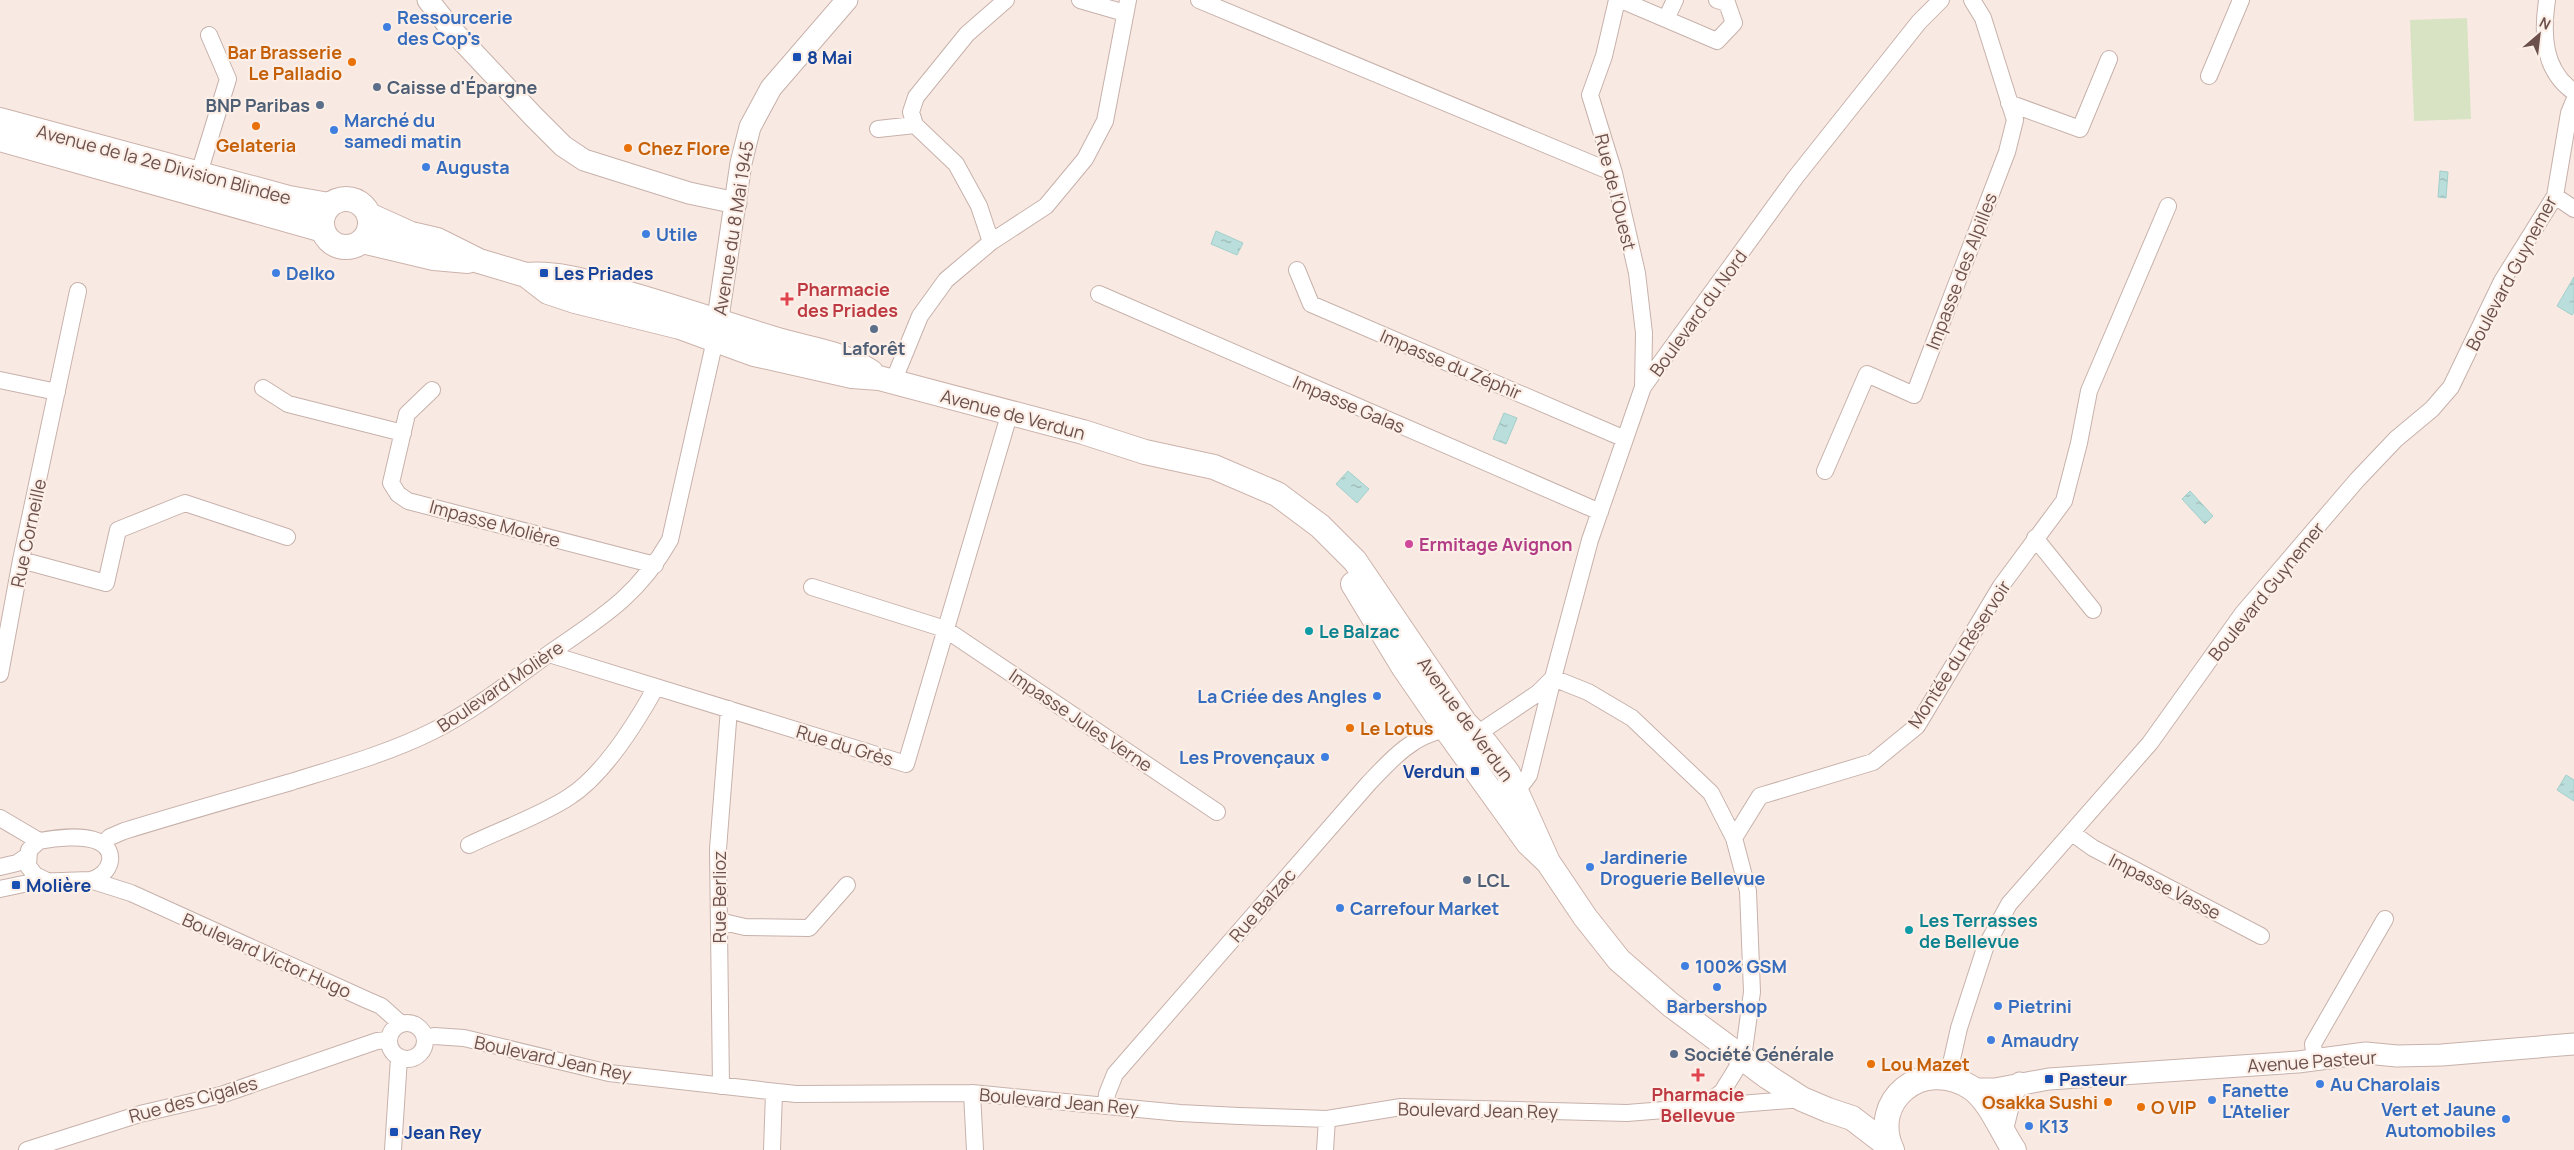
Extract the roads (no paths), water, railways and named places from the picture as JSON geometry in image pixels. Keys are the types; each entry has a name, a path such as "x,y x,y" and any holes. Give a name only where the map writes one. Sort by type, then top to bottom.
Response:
{"main road":[{"name":"Avenue de la 2e Division Blindee","path":"0,120 196,183 323,230"},
{"name":"Avenue de la 2e Division Blindee","path":"0,139 196,183 329,205"},
{"path":"345,199 353,200 363,205 369,215 368,234 362,241 352,246 341,246 327,238 323,230 322,221 329,205 345,199"},
{"path":"369,215 410,234 437,240 479,261 526,275 548,292 575,301 680,327 716,331 822,349 856,362 886,380"},
{"path":"362,241 434,258 479,261"},
{"name":"Avenue de Verdun","path":"886,380 1010,412 1145,452 1214,466 1277,494 1320,526 1355,561 1456,711 1498,758 1515,787 1548,862 1585,917 1619,960 1671,1005 1802,1099 1852,1118 1891,1149"},
{"name":"Avenue de Verdun","path":"1145,452 1241,492 1295,525 1331,557 1353,584 1399,661 1446,729 1528,843 1548,862"},
{"path":"1852,1118 1892,1105 1912,1083 1923,1078 1948,1077 1972,1089 1983,1099 2008,1141"},
{"name":"Avenue de Verdun","path":"1891,1149 1887,1135 1887,1121 1892,1105"}],"street":[{"path":"428,0 451,29 534,117 563,146 584,160 689,193 736,203"},
{"name":"Avenue du 8 Mai 1945","path":"716,331 745,141 760,106 771,88 847,0"},
{"path":"992,242 979,206 956,164 914,125 910,112 916,97 967,34 1006,0"},
{"path":"886,380 925,309 946,280 992,242 1046,206 1085,159 1105,121 1127,6 1080,0"},
{"path":"1199,0 1614,173"},
{"name":"Rue de l'Ouest","path":"1617,0 1604,56 1590,95 1614,173 1637,274 1644,332 1643,387"},
{"path":"1621,0 1717,41 1734,23 1727,3 1717,0"},
{"path":"1666,19 1675,0"},
{"name":"Boulevard du Nord","path":"1515,787 1529,776 1553,678 1600,512 1643,387 1795,178 1919,22 1941,0"},
{"name":"Impasse des Alpilles","path":"1825,471 1868,374 1914,395 2007,152 2015,120 1983,18 1972,0"},
{"path":"2209,76 2241,0"},
{"path":"2547,0 2544,21 2548,57 2554,73 2574,92"},
{"path":"196,183 228,79 209,34"},
{"path":"2010,103 2080,129 2109,59"},
{"name":"Boulevard Guynemer","path":"1948,1077 1959,1028 1985,948 2009,904 2072,834 2150,742 2243,613 2357,480 2396,439 2432,408 2451,387 2502,281 2555,196 2569,113 2574,101"},
{"path":"878,130 914,125"},
{"path":"2555,196 2574,209"},
{"name":"Montée du Réservoir","path":"1734,838 1760,796 1873,762 1917,726 2001,586 2064,501 2079,443 2089,390 2168,206"},
{"name":"Impasse du Zéphir","path":"1297,270 1311,304 1625,439"},
{"name":"Rue Corneille","path":"0,674 78,291"},
{"name":"Impasse Galas","path":"1099,294 1600,512"},
{"name":"Boulevard Molière","path":"103,844 110,837 124,831 318,773 394,748 433,731 468,712 609,612 634,591 655,565 670,540 716,331"},
{"path":"0,380 57,392"},
{"path":"263,388 288,404 403,433"},
{"name":"Impasse Molière","path":"432,390 407,414 391,483 398,494 408,500 655,565"},
{"name":"Rue du Grès","path":"549,654 906,764 1010,412"},
{"path":"22,560 106,583 118,530 185,503 286,536"},
{"path":"2035,538 2093,610"},
{"name":"Impasse Jules Verne","path":"812,587 945,629 1218,812"},
{"path":"1446,729 1474,732 1483,730 1538,693 1553,678 1588,692 1632,718 1711,793 1734,838 1748,891 1752,992 1743,1058 1722,1092 1698,1109"},
{"path":"469,845 570,797 600,769 630,733 656,687"},
{"name":"Rue Berlioz","path":"721,1086 718,849 729,709"},
{"name":"Rue Balzac","path":"1106,1106 1107,1094 1115,1074 1368,784 1401,750 1430,734 1446,729"},
{"path":"1488,787 1504,790 1515,787"},
{"path":"0,818 39,841"},
{"name":"Impasse Vasse","path":"2072,834 2093,848 2261,936"},
{"path":"0,867 17,862 27,856 33,844 39,841 88,840 103,844 109,855 108,867 98,878 90,880"},
{"path":"27,856 30,871 47,881"},
{"name":"Boulevard Victor Hugo","path":"108,867 131,893"},
{"name":"Boulevard Victor Hugo","path":"47,881 90,880 131,893 381,1006 400,1023"},
{"path":"0,889 47,881"},
{"path":"719,921 745,927 809,928 847,885"},
{"path":"2315,1059 2313,1044 2385,919"},
{"path":"411,1022 416,1025 425,1038 421,1053 407,1059 399,1058 391,1051 388,1040 392,1030 400,1023 411,1022"},
{"name":"Boulevard Jean Rey","path":"425,1038 434,1036 464,1038 609,1073 774,1092 796,1094 972,1093 1197,1114 1327,1118 1401,1107 1627,1113 1698,1109 1802,1099"},
{"name":"Rue des Cigales","path":"27,1150 140,1114 221,1095 377,1041 388,1040"},
{"name":"Avenue Pasteur","path":"1972,1089 1995,1089 2049,1079 2366,1054 2396,1056 2442,1055 2574,1044"},
{"path":"393,1150 399,1058"},
{"path":"2008,1141 2011,1095 2020,1084"},
{"path":"772,1150 774,1092"},
{"path":"972,1093 975,1150"},
{"path":"1325,1150 1327,1118"}],"water":[{"path":"2440,171 2448,172 2446,198 2438,197"},
{"path":"1216,231 1243,243 1237,255 1211,244"},
{"path":"2574,277 2574,312 2572,315 2557,306"},
{"path":"1504,413 1517,418 1506,444 1493,439"},
{"path":"1348,471 1369,489 1357,503 1336,484"},
{"path":"2190,491 2213,516 2205,524 2182,499"},
{"path":"2566,775 2574,780 2574,801 2557,790"}],"place":[{"name":"Ressourcerie des Cop's","path":"387,27"},
{"name":"8 Mai","path":"797,57"},
{"name":"Bar Brasserie Le Palladio","path":"352,62"},
{"name":"Caisse d'Épargne","path":"377,87"},
{"name":"BNP Paribas","path":"320,105"},
{"name":"Gelateria","path":"256,126"},
{"name":"Marché du samedi matin","path":"334,130"},
{"name":"Chez Flore","path":"628,148"},
{"name":"Augusta","path":"426,167"},
{"name":"Utile","path":"646,234"},
{"name":"Delko","path":"276,273"},
{"name":"Les Priades","path":"544,273"},
{"name":"Pharmacie des Priades","path":"787,299"},
{"name":"Laforêt","path":"874,329"},
{"name":"Ermitage Avignon","path":"1409,544"},
{"name":"Le Balzac","path":"1309,631"},
{"name":"La Criée des Angles","path":"1377,696"},
{"name":"Le Lotus","path":"1350,728"},
{"name":"Les Provençaux","path":"1325,757"},
{"name":"Verdun","path":"1475,771"},
{"name":"Jardinerie Droguerie Bellevue","path":"1590,867"},
{"name":"LCL","path":"1467,880"},
{"name":"Molière","path":"16,885"},
{"name":"Carrefour Market","path":"1340,908"},
{"name":"Les Terrasses de Bellevue","path":"1909,930"},
{"name":"100% GSM","path":"1685,966"},
{"name":"Barbershop","path":"1717,987"},
{"name":"Pietrini","path":"1998,1006"},
{"name":"Amaudry","path":"1991,1040"},
{"name":"Société Générale","path":"1674,1054"},
{"name":"Lou Mazet","path":"1871,1064"},
{"name":"Pharmacie Bellevue","path":"1698,1075"},
{"name":"Pasteur","path":"2049,1079"},
{"name":"Au Charolais","path":"2320,1084"},
{"name":"Fanette L'Atelier","path":"2212,1100"},
{"name":"Osakka Sushi","path":"2108,1102"},
{"name":"O VIP","path":"2141,1107"},
{"name":"Vert et Jaune Automobiles","path":"2506,1119"},
{"name":"K13","path":"2029,1126"},
{"name":"Jean Rey","path":"394,1132"}]}
